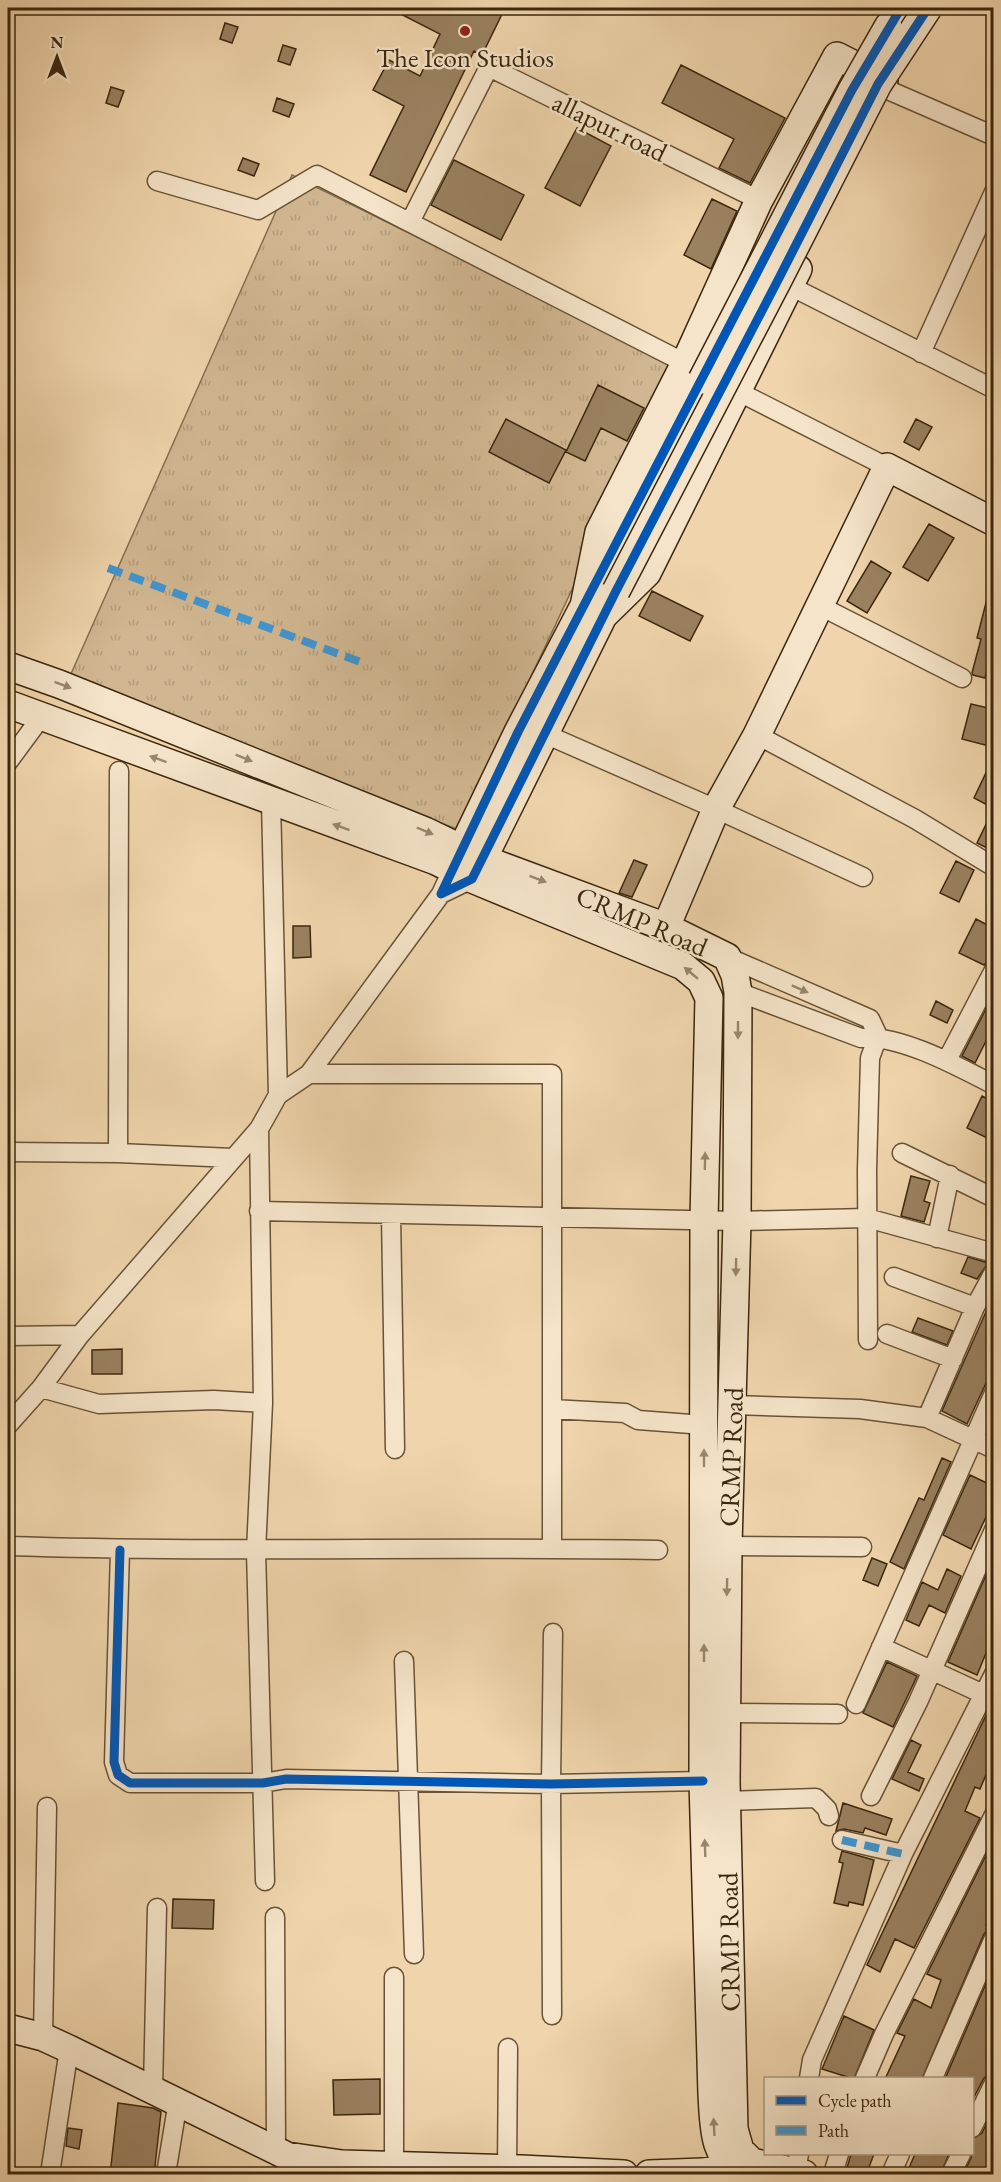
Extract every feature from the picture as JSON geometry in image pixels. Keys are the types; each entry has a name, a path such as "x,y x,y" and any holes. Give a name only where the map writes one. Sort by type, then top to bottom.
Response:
{"main road":[{"path":"468,864 518,732 594,611 852,90 901,8"},
{"path":"607,586 763,311 878,84 928,8"},
{"path":"468,864 545,734 594,611 599,532 685,363 759,200 837,56 887,82 888,90 647,573 594,611"},
{"path":"666,927 716,809 757,735 887,467 993,522"},
{"path":"8,666 70,688 425,831 468,864"},
{"path":"8,704 436,861 468,864"},
{"name":"CRMP Road","path":"468,864 666,927 727,957 735,975 738,992 737,1221 726,1713 734,2129 740,2150 752,2162 799,2167"},
{"name":"CRMP Road","path":"468,864 683,966 701,981 709,998 704,1220 703,1781 715,2139 736,2171"},
{"path":"8,2028 43,2037 153,2089 282,2160 395,2170 624,2175"},
{"path":"648,2175 736,2171"}],"street":[{"name":"allapur road","path":"410,222 489,67 759,200"},
{"path":"888,90 993,136"},
{"path":"157,181 258,210 317,176 685,363"},
{"path":"921,353 993,192"},
{"path":"790,286 993,389"},
{"path":"737,391 887,467"},
{"path":"820,606 962,678"},
{"path":"8,762 42,716"},
{"path":"545,734 863,877"},
{"path":"757,735 915,819 993,867"},
{"path":"118,1153 119,771"},
{"path":"271,801 278,1095"},
{"path":"8,1425 41,1389 80,1335 259,1130 278,1095 309,1074 441,894 468,864"},
{"path":"727,957 870,1019 878,1036 870,1058 867,1218 868,1340"},
{"path":"947,1060 993,970"},
{"path":"738,992 861,1038 878,1036 947,1060 993,1085"},
{"path":"309,1074 552,1074 552,1548"},
{"path":"259,1130 263,1402 256,1551 265,1881"},
{"path":"8,1152 118,1153 233,1158"},
{"path":"902,1153 993,1198"},
{"path":"937,1238 950,1175"},
{"path":"259,1211 737,1221 867,1218 993,1253"},
{"path":"391,1215 395,1449"},
{"path":"927,1418 975,1307 993,1272"},
{"path":"894,1277 975,1307"},
{"path":"887,1334 953,1359"},
{"path":"8,1336 80,1335"},
{"path":"41,1389 99,1404 213,1400 263,1402"},
{"path":"856,1704 993,1393"},
{"path":"733,1405 860,1409 927,1418 993,1449"},
{"path":"552,1409 626,1413 638,1420 704,1425"},
{"path":"871,1796 932,1670 993,1530"},
{"path":"8,1546 256,1551 552,1548 658,1550"},
{"path":"728,1546 862,1547"},
{"path":"120,1550 114,1762 118,1775 130,1783 263,1784 286,1779 551,1784 703,1781"},
{"path":"552,2015 553,1633"},
{"path":"881,1647 988,1697"},
{"path":"404,1661 414,1954"},
{"path":"809,2077 812,2060 903,1854 988,1697 993,1674"},
{"path":"726,1713 838,1714"},
{"path":"726,1801 816,1798 827,1809 829,1816"},
{"path":"43,2037 47,1807"},
{"path":"866,2077 884,2034 993,1815"},
{"path":"842,1840 903,1854"},
{"path":"153,2089 157,1908"},
{"path":"275,1917 282,2160"},
{"path":"934,2077 993,1938"},
{"path":"394,1977 395,2170"},
{"path":"508,2048 516,2171"},
{"path":"50,2175 69,2049"},
{"path":"974,2124 993,2083"},
{"path":"166,2175 178,2102"},
{"path":"833,2175 839,2155"},
{"path":"891,2175 900,2155"},
{"path":"951,2175 961,2155"}],"green space":[{"path":"292,175 677,366 459,830 70,676"}],"building":[{"path":"389,8 505,8 482,55 474,51 406,192 370,175 404,106 373,90 389,60 420,76 440,34"},
{"path":"225,23 238,27 232,43 220,39"},
{"path":"283,45 296,49 290,65 278,61"},
{"path":"681,65 785,118 750,183 719,168 734,139 662,103"},
{"path":"111,87 124,91 118,107 106,103"},
{"path":"277,98 294,104 289,117 273,111"},
{"path":"577,128 611,146 580,206 545,188"},
{"path":"243,158 259,164 254,176 238,170"},
{"path":"454,160 524,195 501,240 431,205"},
{"path":"712,199 737,211 711,269 684,255"},
{"path":"598,385 644,408 627,441 601,428 585,461 566,452"},
{"path":"506,419 566,450 549,483 489,452"},
{"path":"916,419 932,427 919,450 904,442"},
{"path":"929,524 954,538 928,581 903,567"},
{"path":"871,561 891,573 867,613 847,601"},
{"path":"652,591 703,616 690,641 639,616"},
{"path":"989,591 993,591 993,644 985,678 972,673 981,639 977,638"},
{"path":"971,704 993,709 993,747 962,739"},
{"path":"993,758 993,808 974,798"},
{"path":"993,810 993,851 977,843"},
{"path":"634,860 647,865 632,897 619,893"},
{"path":"956,861 974,870 959,902 940,893"},
{"path":"976,919 993,928 993,959 984,965 959,953"},
{"path":"293,926 310,926 311,957 293,958"},
{"path":"993,995 993,1027 975,1063 962,1056"},
{"path":"936,1001 953,1010 947,1023 930,1015"},
{"path":"982,1096 993,1102 993,1141 967,1128"},
{"path":"911,1176 930,1181 924,1201 930,1203 924,1222 901,1216"},
{"path":"968,1257 988,1263 977,1279 961,1273"},
{"path":"993,1296 993,1368 967,1424 942,1411"},
{"path":"918,1318 953,1331 947,1345 912,1332"},
{"path":"122,1349 122,1374 92,1374 92,1350"},
{"path":"942,1458 951,1462 904,1569 890,1562 919,1498 924,1500"},
{"path":"970,1475 993,1486 993,1502 971,1549 943,1535"},
{"path":"872,1558 887,1564 878,1586 863,1580"},
{"path":"993,1559 993,1636 977,1675 948,1662"},
{"path":"947,1569 961,1576 945,1613 929,1605 919,1626 906,1620 922,1582 938,1590"},
{"path":"887,1662 917,1676 893,1727 863,1713"},
{"path":"989,1709 993,1710 993,1773 988,1770 980,1789 975,1787 965,1811 980,1818 914,1948 895,1939 880,1972 867,1965"},
{"path":"911,1740 921,1745 908,1772 924,1779 919,1791 892,1779"},
{"path":"843,1803 892,1819 886,1835 865,1828 863,1833 844,1829 836,1831"},
{"path":"993,1841 993,1866 987,1878 993,1881 993,1908 986,1925 991,1927 984,1934 923,2077 886,2077 905,2036 897,2033 914,1999 931,2008 941,1980 927,1974"},
{"path":"842,1851 874,1860 863,1905 849,1902 848,1906 834,1903 843,1863 839,1862"},
{"path":"173,1899 214,1900 213,1929 172,1928"},
{"path":"993,1967 993,2072 984,2078 974,2097 974,2077 946,2077"},
{"path":"844,2016 874,2030 855,2077 822,2069"},
{"path":"380,2079 380,2114 334,2115 333,2080"},
{"path":"118,2103 153,2108 161,2112 154,2175 110,2175"},
{"path":"993,2110 993,2138 988,2150 993,2152 993,2175 963,2175 971,2155 974,2155 974,2138 982,2133"},
{"path":"68,2128 82,2130 79,2149 66,2146"},
{"path":"851,2155 874,2155 866,2175 845,2175"},
{"path":"915,2155 949,2155 940,2175 906,2175"}],"marked path":[{"path":"108,568 366,664"},
{"path":"842,1840 903,1854"}],"cycle path":[{"path":"901,8 852,90 518,732 441,894 472,879 616,591 878,84 928,8"},
{"path":"120,1550 114,1762 118,1775 130,1783 263,1783 286,1779 551,1784 703,1781"}],"place":[{"name":"The Icon Studios","path":"465,31"}]}
